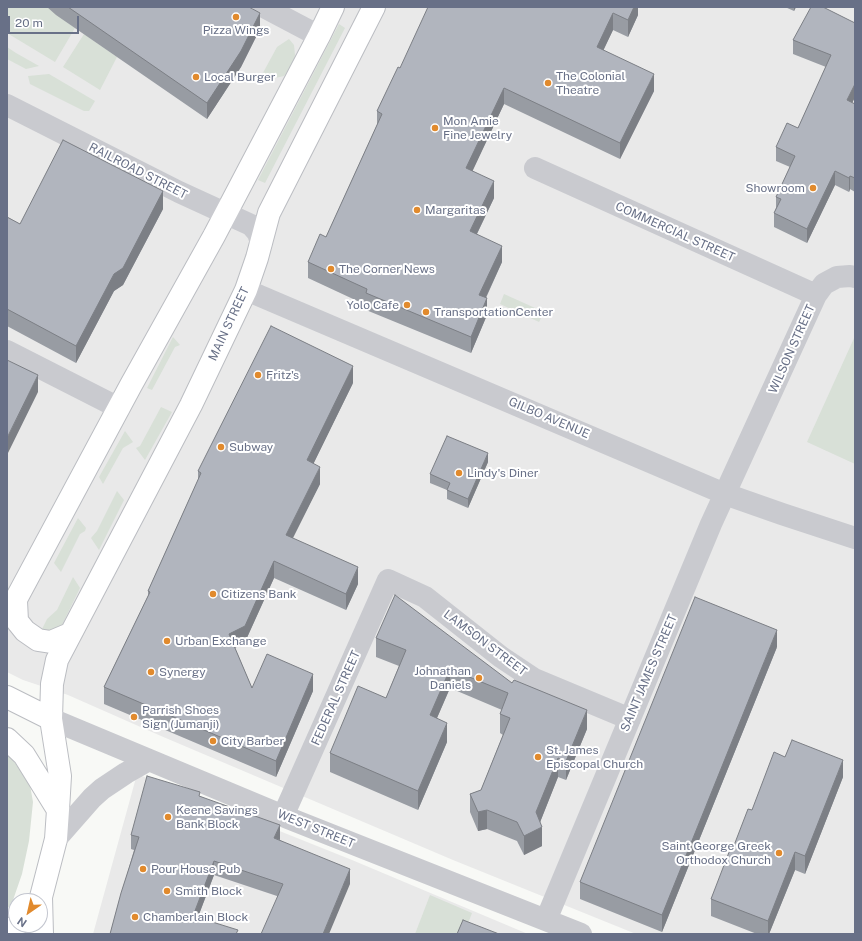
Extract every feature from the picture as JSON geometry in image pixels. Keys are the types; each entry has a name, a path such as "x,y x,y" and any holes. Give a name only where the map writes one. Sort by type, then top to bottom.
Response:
{"main road":[{"path":"70,634 52,642 38,640 25,631 17,621 11,608 118,408 225,214 333,7"},
{"name":"MAIN STREET","path":"42,893 56,839 58,810 60,776 51,719 52,684 57,660 185,418 246,290 257,258 268,213 374,7"},
{"path":"7,697 51,719"},
{"path":"7,739 24,755 58,810"}],"street":[{"path":"264,7 319,36"},
{"name":"RAILROAD STREET","path":"7,105 225,214 251,225 258,232 260,243"},
{"name":"COMMERCIAL STREET","path":"534,168 816,295"},
{"name":"WILSON STREET","path":"725,494 816,295 824,284 837,277 855,277"},
{"name":"GILBO AVENUE","path":"246,290 725,494 855,538"},
{"path":"7,351 118,408"},
{"name":"SAINT JAMES STREET","path":"546,920 725,494"},
{"name":"LAMSON STREET","path":"388,580 425,596 500,657 534,679 630,719"},
{"name":"FEDERAL STREET","path":"283,816 388,580"},
{"name":"WEST STREET","path":"51,719 283,816 581,934"},
{"path":"56,839 92,798 102,789 149,760"}],"shaded area":[{"path":"7,7 855,7 855,934 636,934 453,860 68,695 23,680 7,672"},
{"path":"7,7 47,7 75,28 55,62 7,33"},
{"path":"339,24 345,28 265,183 258,180"},
{"path":"84,34 117,57 100,90 63,67"},
{"path":"289,39 294,45 295,55 293,64 284,76 258,82 277,47"},
{"path":"7,47 39,66 26,69 7,59"},
{"path":"49,74 95,101 89,111 84,111 30,84 28,76"},
{"path":"504,294 544,312 539,322 500,304"},
{"path":"855,336 855,464 807,442"},
{"path":"173,337 180,345 175,347 152,390 147,388"},
{"path":"161,407 172,412 145,460 136,448 140,446"},
{"path":"125,431 133,442 123,448 103,484 99,477"},
{"path":"117,491 124,500 99,550 91,538 97,531"},
{"path":"78,518 86,528 85,531 80,534 61,572 54,563"},
{"path":"73,577 80,588 62,625 56,631 41,631 47,619 57,610"},
{"path":"7,751 30,785 33,802 29,841 22,874 15,893 8,893 7,909"},
{"path":"137,774 352,860 528,934 93,934"},
{"path":"430,895 472,913 464,934 415,934"}],"building":[{"path":"68,7 249,7 260,13 241,51 207,103"},
{"path":"428,7 634,7 628,20 613,13 597,47 654,74 620,143 504,88 466,168 494,181 470,231 502,246 479,295 487,298 471,337 366,293 367,289 308,262 320,234 326,237 382,114 377,111 398,67 400,68"},
{"path":"811,7 823,7 855,23 855,84 847,100 855,104 855,178 850,176 849,178 835,171 807,229 774,213 781,199 776,197 795,156 776,147 787,123 798,128 831,55 793,40"},
{"path":"63,140 163,191 123,268 114,274 76,346 7,309 7,217 20,224"},
{"path":"271,326 353,366 307,460 320,467 286,535 358,567 346,594 274,561 245,626 229,634 252,688 267,654 313,674 276,761 104,687 150,592 148,591 201,473 198,471"},
{"path":"7,360 38,375 7,438"},
{"name":"Lindy's Diner","path":"447,436 488,453 468,499 447,490 450,483 430,474"},
{"path":"395,595 512,683 514,680 587,710 566,761 558,758 536,812 542,827 524,836 517,822 487,810 478,812 470,794 481,790 510,718 500,714 508,693 450,669 430,715 447,723 418,791 330,753 358,686 386,698 406,650 376,638"},
{"path":"695,597 777,630 662,915 580,882"},
{"name":"Saint George Greek Orthodox Church","path":"792,740 843,760 805,856 795,852 768,921 711,899 731,847 733,848 748,809 752,810 774,752 785,757"},
{"path":"147,776 200,792 199,796 280,825 274,838 350,869 323,934 261,934 283,884 214,861 193,916 238,930 236,934 110,934 121,893 139,837 131,835"},
{"path":"463,920 499,934 457,934"}],"place":[{"name":"Pizza Wings","path":"236,17"},
{"name":"Local Burger","path":"196,77"},
{"name":"The Colonial Theatre","path":"548,83"},
{"name":"Mon Amie Fine Jewelry","path":"435,128"},
{"name":"Showroom","path":"813,188"},
{"name":"Margaritas","path":"417,210"},
{"name":"The Corner News","path":"331,269"},
{"name":"Yolo Cafe","path":"407,305"},
{"name":"TransportationCenter","path":"426,312"},
{"name":"Fritz's","path":"258,375"},
{"name":"Subway","path":"221,447"},
{"name":"Lindy's Diner","path":"459,473"},
{"name":"Citizens Bank","path":"213,594"},
{"name":"Urban Exchange","path":"167,641"},
{"name":"Synergy","path":"151,672"},
{"name":"Johnathan Daniels","path":"479,678"},
{"name":"Parrish Shoes Sign (Jumanji)","path":"134,717"},
{"name":"City Barber","path":"213,741"},
{"name":"St. James Episcopal Church","path":"538,757"},
{"name":"Keene Savings Bank Block","path":"168,817"},
{"name":"Saint George Greek Orthodox Church","path":"779,853"},
{"name":"Pour House Pub","path":"143,869"},
{"name":"Smith Block","path":"167,891"},
{"name":"Chamberlain Block","path":"135,917"}]}
